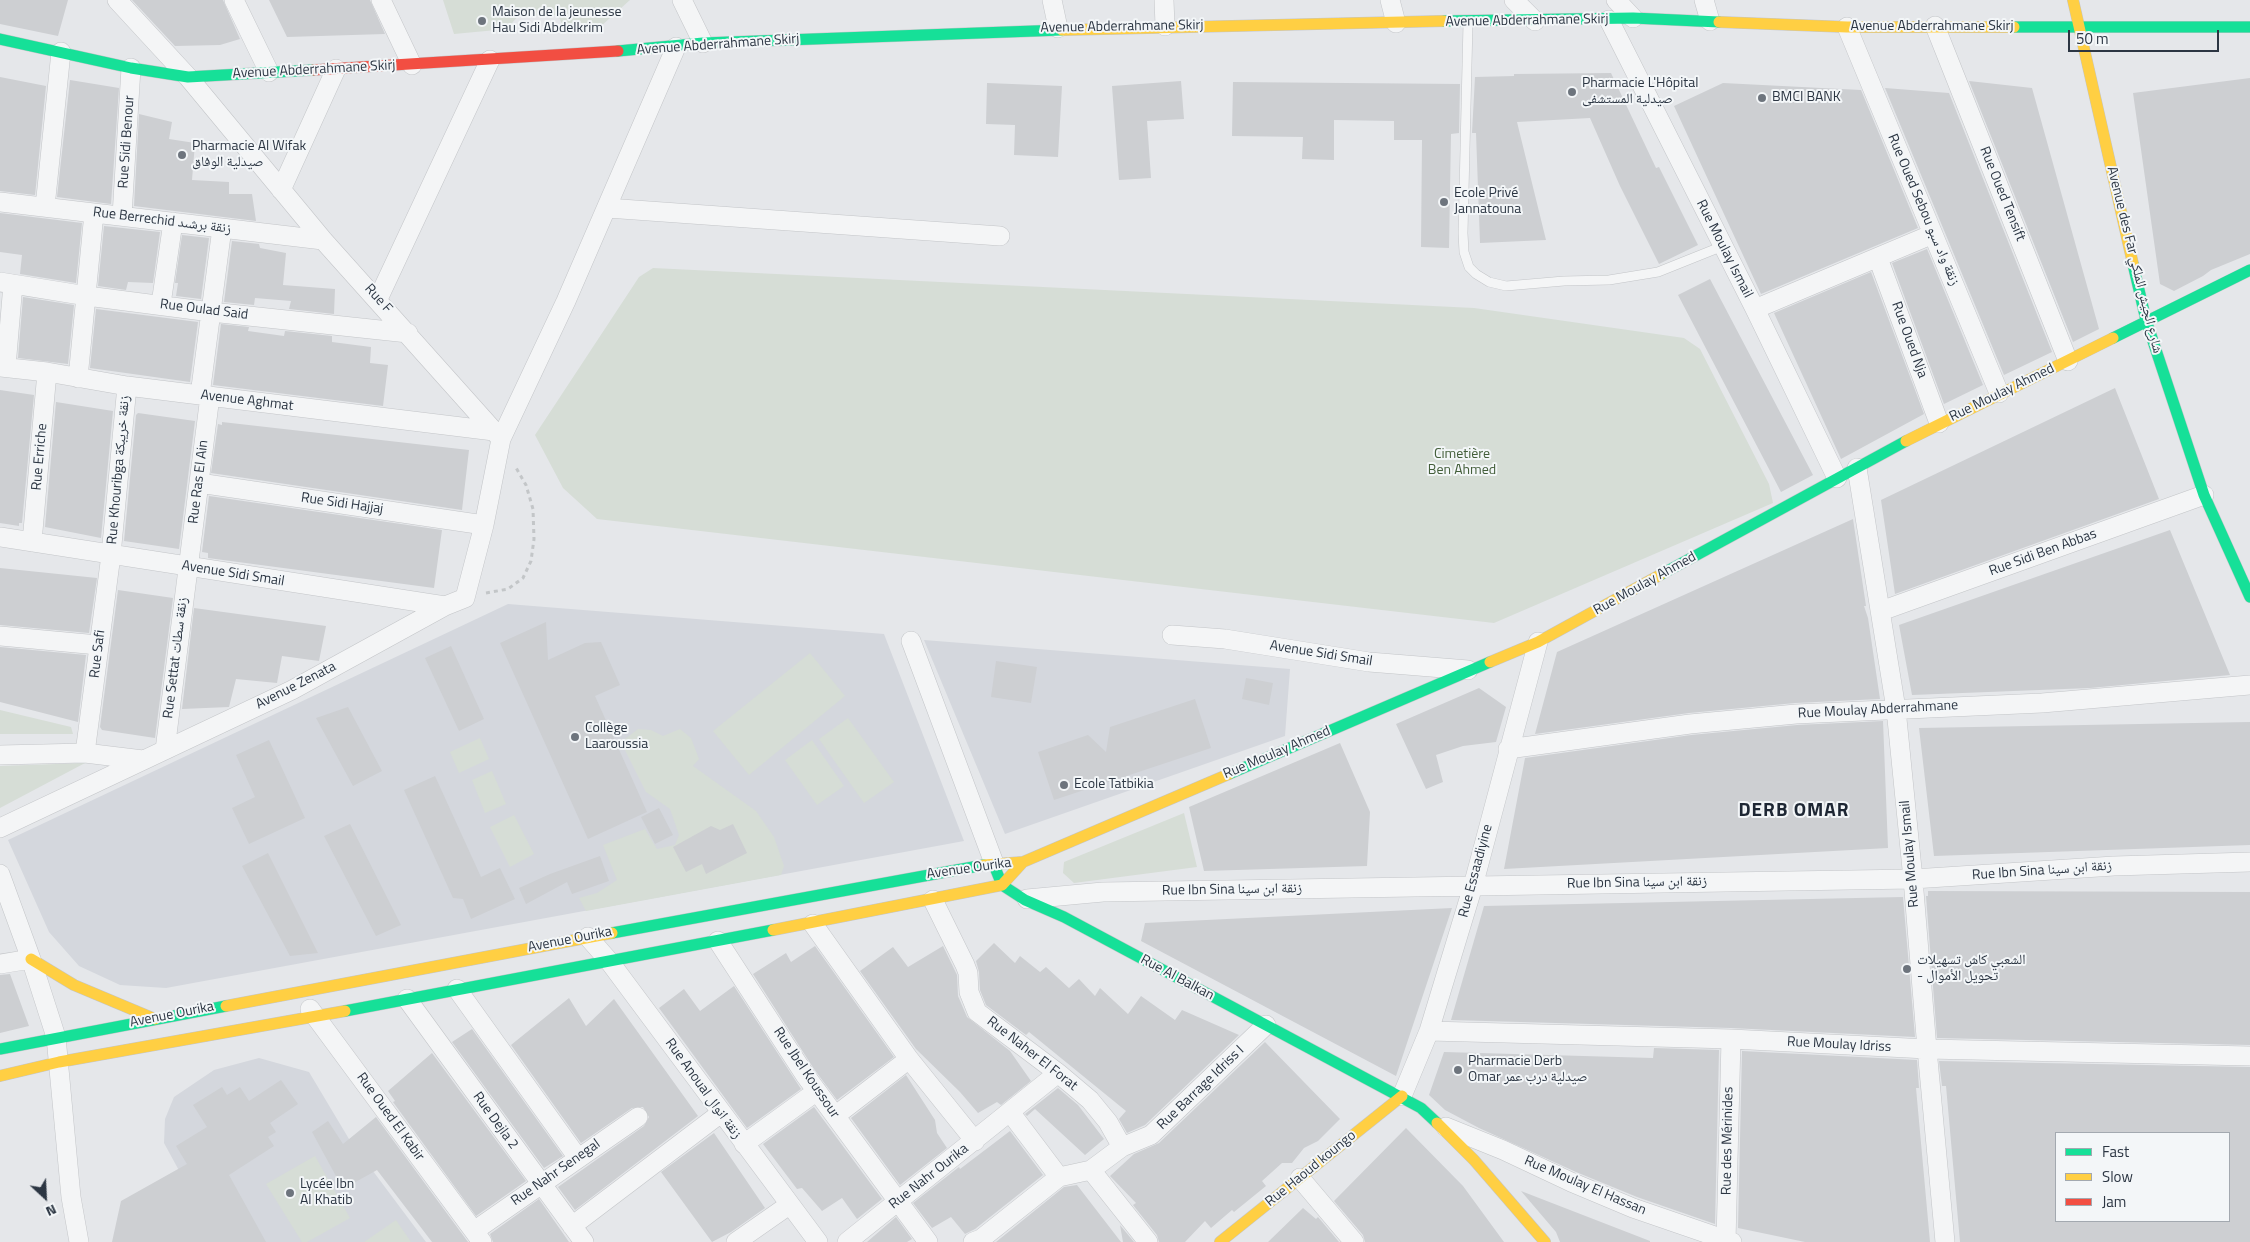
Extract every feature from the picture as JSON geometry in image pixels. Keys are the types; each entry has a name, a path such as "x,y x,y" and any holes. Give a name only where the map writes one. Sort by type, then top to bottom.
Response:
{"street":[{"name":"Rue F","path":"118,0 188,77 323,240 378,299 497,435"},
{"path":"234,0 269,72"},
{"path":"381,0 412,66"},
{"path":"682,0 703,43"},
{"path":"1052,0 1058,28"},
{"path":"1164,0 1165,26"},
{"path":"1390,0 1396,23"},
{"path":"1514,0 1536,21"},
{"path":"1616,0 1633,18"},
{"path":"1704,0 1710,22"},
{"name":"Avenue des Far شارع الجيش الملكي","path":"2073,0 2146,320 2204,495 2248,591"},
{"name":"Avenue Abderrahmane Skirj","path":"0,39 131,68 188,77 412,66 676,48 703,43 1058,28 1609,20 1633,18 1847,27 2250,27"},
{"name":"Rue Moulay Ismail","path":"1609,20 1755,309 1837,478"},
{"name":"Rue Oued Tensift","path":"1935,26 2068,361"},
{"name":"Rue Oued Sebou زنقة واد سبو","path":"1847,27 1999,394"},
{"path":"445,606 465,598 484,524 497,435 607,208 676,48"},
{"path":"45,208 61,52"},
{"path":"378,299 490,60"},
{"name":"Rue Sidi Benour","path":"122,216 131,68"},
{"path":"281,190 336,69"},
{"name":"Rue Berrechid زنقة برشىد","path":"0,202 323,240"},
{"path":"607,208 1000,236"},
{"path":"78,378 94,213"},
{"path":"161,304 173,222"},
{"name":"Rue Ras El Ain","path":"187,567 199,483 211,312 222,228"},
{"path":"1755,309 1933,234"},
{"name":"Rue Oued Nja","path":"1878,258 1939,423"},
{"name":"Rue Moulay Ahmed","path":"1023,862 1538,642 1939,423 2250,270"},
{"path":"3,367 7,283"},
{"name":"Rue Oulad Said","path":"7,283 87,296 161,304 211,312 408,333"},
{"name":"Avenue Aghmat","path":"3,367 47,372 127,386 497,435"},
{"name":"Rue Erriche","path":"32,542 47,372"},
{"name":"Rue Khouribga زنقة خريبكة","path":"111,555 127,386"},
{"name":"Rue Moulay Ismail","path":"1857,468 1896,708 1945,1242"},
{"name":"Rue Sidi Hajjaj","path":"199,483 484,524"},
{"name":"Rue Sidi Ben Abbas","path":"1881,611 2204,495"},
{"name":"Avenue Sidi Smail","path":"0,537 445,606"},
{"name":"Rue Safi","path":"85,754 111,555"},
{"name":"Rue Settat زنقة سطات","path":"165,750 187,567"},
{"path":"2248,570 2248,591"},
{"name":"Avenue Zenata","path":"0,828 292,690 445,606"},
{"path":"0,636 98,645"},
{"name":"Avenue Sidi Smail","path":"1172,636 1225,639 1369,662 1469,670"},
{"path":"911,641 1002,886"},
{"name":"Rue Essaadiyine","path":"1402,1096 1429,1031 1473,886 1538,642"},
{"name":"Rue Moulay Abderrahmane","path":"1508,749 1690,724 1796,714 2042,702 2250,685"},
{"path":"0,754 85,754 144,760"},
{"name":"Avenue Ourika","path":"0,1049 588,937 994,863 1023,862"},
{"name":"Avenue Ourika","path":"0,1076 59,1062 316,1017 457,989 814,924 1002,886 1023,862"},
{"name":"Rue Ibn Sina زنقة ابن سينا","path":"1025,900 1103,892 1913,879 2114,866 2250,862"},
{"path":"0,874 31,959 56,1037 71,1197 79,1242"},
{"name":"Rue Al Balkan","path":"1002,886 1025,900 1064,917 1402,1096 1440,1125 1474,1160 1545,1242"},
{"name":"Rue Naher El Forat","path":"933,900 965,965 968,973 969,992 977,1012 1058,1073 1090,1100 1108,1122 1122,1147"},
{"path":"814,924 909,1059 975,1141"},
{"name":"Rue Anoual زنقة انوال","path":"588,937 609,961 818,1242"},
{"name":"Rue Jbel Koussour","path":"718,941 817,1091 928,1242"},
{"path":"0,964 31,959 74,985 155,1018"},
{"path":"457,989 578,1158"},
{"name":"Rue Oued El Kabir","path":"297,992 478,1237"},
{"name":"Rue Dejla 2","path":"407,999 584,1242"},
{"name":"Rue Barrage Idriss I","path":"979,1241 1060,1177 1091,1170 1122,1147 1151,1135 1266,1025"},
{"name":"Rue Moulay Idriss","path":"1429,1031 1731,1039 1926,1049 2250,1056"},
{"name":"Rue des Mérinides","path":"1728,1242 1731,1039"},
{"path":"835,1116 909,1059"},
{"name":"Rue Nahr Ourika","path":"847,1242 1058,1073"},
{"path":"744,1144 817,1091"},
{"name":"Rue Haoud koungo","path":"1220,1242 1402,1096"},
{"path":"1010,1112 1060,1177"},
{"path":"572,1226 721,1113"},
{"name":"Rue Nahr Senegal","path":"478,1237 540,1183 638,1116"},
{"name":"Rue Moulay El Hassan","path":"1440,1125 1503,1150 1571,1182 1634,1208 1728,1242"},
{"path":"1091,1170 1148,1242"},
{"path":"1300,1178 1354,1242"},
{"path":"736,1242 789,1205"}],"lane":[{"path":"1468,22 1463,233 1464,252 1469,267 1476,274 1489,282 1506,286 1564,281 1608,280 1658,272 1723,246"}],"path":[{"path":"465,598 508,589 523,578 531,561 534,539 533,509 526,485 497,435"}],"shaded area":[{"name":"Collège Laaroussia","path":"508,604 884,634 964,841 166,988 120,985 79,966 49,932 8,840"},
{"name":"Ecole Tatbikia","path":"924,640 1290,669 1285,736 1005,834"},
{"name":"Lycée Ibn Al Khatib","path":"259,1058 309,1072 349,1139 426,1242 218,1242 164,1143 165,1119 174,1097 214,1070"}],"green space":[{"name":"Maison de la jeunesse Hau Sidi Abdelkrim","path":"443,0 630,0 600,27 563,26 558,15 518,16 507,29 454,34"},
{"name":"Cimetière Ben Ahmed","path":"653,268 1474,308 1684,338 1700,349 1769,484 1773,503 1494,623 597,519 563,488 535,435 639,277"},
{"path":"810,653 845,696 749,775 713,731"},
{"path":"0,710 71,727 73,734 0,734"},
{"path":"848,718 894,782 864,803 819,739"},
{"path":"638,729 651,730 663,736 680,729 691,738 699,759 693,766 756,811 774,837 784,866 781,875 586,911 579,898 597,893 617,880 603,845 645,829 657,849 675,845 679,835 670,809 646,792 621,742"},
{"path":"480,738 489,759 459,773 450,752"},
{"path":"812,740 844,786 817,805 785,760"},
{"path":"85,763 0,808 0,766"},
{"path":"492,771 506,804 485,813 472,780"},
{"path":"1184,813 1197,867 1074,883 1063,873 1064,862"},
{"path":"514,815 534,854 510,867 490,827"},
{"path":"315,1156 350,1218 307,1242 302,1242 266,1184"},
{"path":"396,1220 411,1242 364,1242"}],"building":[{"path":"0,0 68,0 58,36 0,24"},
{"path":"132,0 223,0 240,39 220,45 175,46"},
{"path":"269,0 370,0 385,34 287,37"},
{"path":"1611,73 1656,168 1659,167 1698,245 1659,264 1620,186 1590,118 1517,122 1546,240 1480,243 1476,133 1472,133 1475,77 1514,76 1514,74"},
{"path":"0,77 46,86 35,195 0,191"},
{"path":"2250,78 2250,254 2211,270 2174,291 2160,284 2133,93"},
{"path":"70,80 119,88 111,204 57,197"},
{"path":"1181,81 1184,119 1147,121 1151,178 1119,180 1112,86"},
{"path":"1969,81 2032,88 2099,329 2073,342"},
{"path":"1233,82 1460,84 1459,133 1451,134 1449,248 1421,247 1422,140 1394,140 1394,121 1334,120 1334,160 1302,159 1303,137 1232,136"},
{"path":"987,83 1062,86 1058,157 1014,155 1015,125 986,124"},
{"path":"1723,83 1861,90 1918,228 1761,294 1674,106"},
{"path":"1885,88 1949,93 2052,352 2004,375"},
{"path":"139,114 172,122 169,139 195,143 192,180 229,182 229,194 252,194 256,221 134,206"},
{"path":"0,213 82,223 76,283 20,274 22,255 0,252"},
{"path":"104,226 160,232 153,283 128,282 126,290 98,286"},
{"path":"182,235 209,238 201,299 176,296 178,283 175,283"},
{"path":"232,241 259,244 260,248 286,253 283,285 335,289 334,314 289,309 291,301 255,298 254,305 224,302"},
{"path":"1927,249 1983,385 1944,404 1892,263"},
{"path":"1871,272 1924,414 1841,459 1774,313"},
{"path":"1710,279 1813,475 1781,492 1678,295"},
{"path":"23,297 74,305 68,364 18,358"},
{"path":"96,309 198,322 190,382 90,368"},
{"path":"221,324 249,327 248,331 284,336 285,331 332,336 332,342 371,347 370,363 388,365 383,406 213,385"},
{"path":"2115,388 2159,499 1895,594 1881,500"},
{"path":"0,390 34,395 22,523 19,523 19,526 0,523"},
{"path":"56,402 113,411 101,538 45,527"},
{"path":"138,413 195,421 179,549 124,541 136,415"},
{"path":"222,422 469,450 462,510 211,473 218,424 222,425"},
{"path":"209,496 442,530 434,588 208,558 208,553 202,552"},
{"path":"1853,519 1866,606 1864,606 1868,618 1880,699 1795,703 1689,713 1535,734 1557,652"},
{"path":"2170,530 2230,675 2090,688 1912,695 1899,625"},
{"path":"0,568 97,578 89,633 0,625"},
{"path":"118,590 173,598 155,738 102,730 100,727"},
{"path":"194,608 326,626 319,661 282,656 277,683 236,679 229,707 182,709"},
{"path":"546,622 548,660 585,643 601,642 620,685 595,696 647,812 588,839 500,643"},
{"path":"451,646 484,719 459,731 425,658"},
{"path":"0,647 86,655 78,722 0,702"},
{"path":"996,661 1037,667 1031,703 991,697"},
{"path":"1246,678 1273,683 1269,705 1242,699"},
{"path":"1479,688 1506,707 1496,742 1463,746 1436,755 1443,782 1426,789 1396,724"},
{"path":"1195,699 1211,748 1054,800 1038,752 1088,735 1106,752 1110,727"},
{"path":"348,707 382,771 353,786 316,718"},
{"path":"1883,721 1888,848 1504,869 1525,758 1691,735 1797,725"},
{"path":"2250,722 2250,845 1934,856 1919,728"},
{"path":"269,740 305,818 249,844 232,808 255,797 236,755"},
{"path":"1340,743 1370,812 1367,866 1204,871 1189,807"},
{"path":"435,776 481,877 500,868 515,899 471,919 463,899 453,898 404,790"},
{"path":"659,808 673,835 655,844 641,817"},
{"path":"350,824 401,925 376,936 324,836"},
{"path":"733,824 747,853 706,874 702,864 686,872 673,847 711,826 720,830"},
{"path":"268,853 318,953 290,956 242,866"},
{"path":"600,856 609,881 572,894 567,882 526,904 519,888 550,874"},
{"path":"1928,891 2250,892 2250,1045 1937,1038 1926,896 1928,896"},
{"path":"1903,897 1915,1037 1731,1028 1451,1020 1484,906"},
{"path":"1452,908 1396,1076 1141,941 1145,923"},
{"path":"994,943 1015,963 1020,956 1040,972 1046,967 1069,988 1079,979 1095,996 1100,988 1128,1014 1141,996 1175,1020 1182,1010 1239,1035 1145,1125 1127,1133 1119,1119 1126,1111 1029,1032 1026,1035 986,1005 980,990 976,961"},
{"path":"815,946 894,1057 837,1100 814,1069 753,974 786,953 791,962"},
{"path":"943,946 957,975 958,996 967,1017 1010,1051 1031,1081 1001,1105 997,1102 978,1113 960,1092 916,1049 860,971 893,947 908,967"},
{"path":"10,974 29,1026 0,1033 0,975"},
{"path":"734,986 801,1089 747,1128 659,1008 684,989 700,1011"},
{"path":"569,998 586,1026 614,999 698,1116 575,1210 558,1187 644,1126 649,1117 643,1107 632,1108 581,1143 511,1045"},
{"path":"472,1029 563,1156 544,1168 452,1042"},
{"path":"1265,1042 1340,1119 1318,1141 1304,1148 1292,1163 1282,1163 1262,1181 1266,1186 1234,1212 1232,1210 1211,1228 1205,1221 1185,1242 1159,1242 1157,1235 1133,1205 1136,1203 1110,1176 1134,1154 1159,1143"},
{"path":"1654,1048 1719,1050 1715,1224 1637,1197 1576,1172 1479,1128 1445,1110 1429,1095 1444,1052 1653,1058"},
{"path":"1742,1051 1917,1060 1919,1088 1916,1088 1930,1242 1805,1242 1738,1228"},
{"path":"432,1053 526,1181 476,1216 393,1102 395,1101 388,1091"},
{"path":"1939,1061 2250,1067 2250,1242 1960,1242 1946,1086 1942,1086"},
{"path":"906,1075 935,1120 937,1133 947,1148 900,1185 851,1118"},
{"path":"281,1080 298,1104 270,1123 276,1132 268,1137 274,1146 229,1175 266,1242 112,1242 121,1201 187,1164 176,1146 207,1127 193,1105 222,1087 227,1095 240,1087 249,1101"},
{"path":"1058,1088 1078,1105 1104,1139 1085,1155 1035,1109 1027,1116 1025,1114"},
{"path":"814,1107 882,1199 857,1219 842,1198 822,1211 802,1188 797,1189 763,1144"},
{"path":"376,1117 468,1242 432,1242 377,1170 343,1189 312,1132 328,1121 343,1144"},
{"path":"1406,1128 1463,1186 1504,1242 1365,1242 1363,1235 1334,1201"},
{"path":"1010,1131 1043,1175 975,1229 965,1234 951,1217 932,1228 913,1203"},
{"path":"714,1133 765,1208 731,1232 712,1242 661,1172"},
{"path":"1077,1185 1121,1242 996,1242 1064,1187"},
{"path":"1521,1191 1650,1242 1560,1242 1556,1232"},
{"path":"539,1199 569,1242 493,1242 490,1234"},
{"path":"1303,1208 1316,1219 1318,1217 1339,1242 1268,1242"},
{"path":"896,1217 912,1239 907,1242 867,1242"},
{"path":"1120,1225 1134,1242 1123,1242"}],"traffic: fast":[{"path":"1444,21 1633,18 1719,22"},
{"path":"2014,27 2250,27"},
{"path":"618,51 703,43 1062,30"},
{"path":"0,39 131,68 188,77 313,70"},
{"path":"2133,264 2146,320 2204,495 2250,597"},
{"path":"2113,338 2250,270"},
{"path":"1660,575 1906,441"},
{"path":"1229,774 1490,662"},
{"path":"612,933 984,865"},
{"path":"996,870 1002,885 1025,900 1064,917 1421,1108 1437,1123"},
{"path":"345,1011 773,930"},
{"path":"0,1049 226,1006"}],"traffic: slow":[{"path":"2073,0 2133,264"},
{"path":"1062,30 1444,21"},
{"path":"1719,22 1847,27 2014,27"},
{"path":"1906,441 2113,338"},
{"path":"1490,662 1538,642 1660,575"},
{"path":"984,865 1023,862 1229,774"},
{"path":"773,930 1002,885 1023,862"},
{"path":"226,1006 612,933"},
{"path":"31,959 74,985 155,1019"},
{"path":"0,1076 59,1062 345,1011"},
{"path":"1220,1242 1402,1096"},
{"path":"1437,1123 1474,1160 1545,1242"}],"traffic: jam":[{"path":"313,70 618,51"}],"place":[{"name":"Maison de la jeunesse Hau Sidi Abdelkrim","path":"482,21"},
{"name":"Pharmacie L'Hôpital صيدلية المستشفى","path":"1572,92"},
{"name":"BMCI BANK","path":"1762,98"},
{"name":"Pharmacie Al Wifak صيدلية الوفاق","path":"182,155"},
{"name":"Ecole Privé Jannatouna","path":"1444,202"},
{"name":"Collège Laaroussia","path":"575,737"},
{"name":"Ecole Tatbikia","path":"1064,785"},
{"name":"الشعبي كاش تسهيلات - تحويل الأموال","path":"1907,969"},
{"name":"Pharmacie Derb Omar صيدلية درب عمر","path":"1458,1070"},
{"name":"Lycée Ibn Al Khatib","path":"290,1193"}],"district":[{"name":"DERB OMAR","path":"1794,811"}]}
